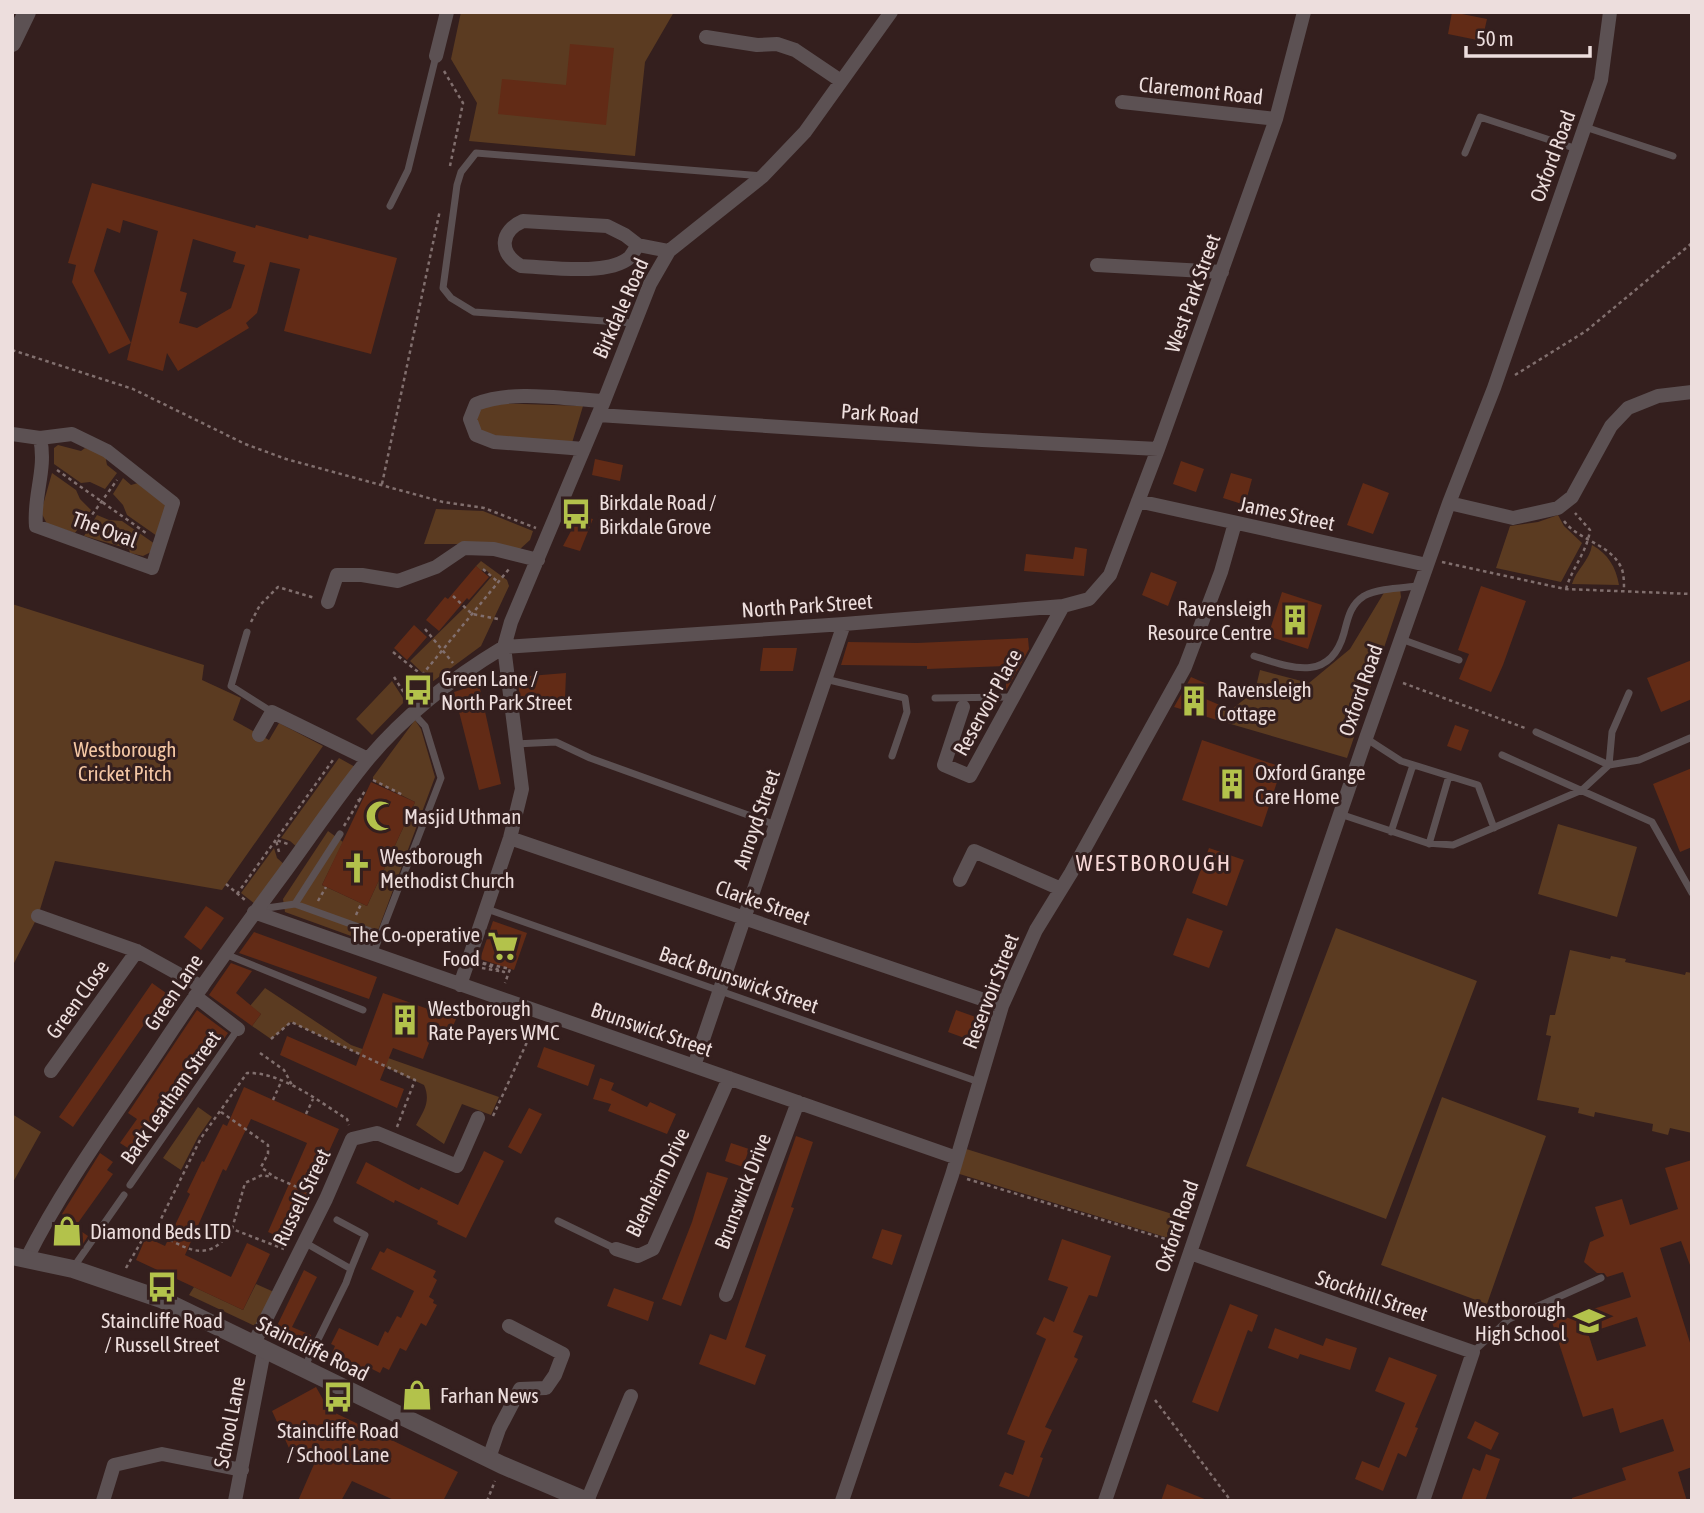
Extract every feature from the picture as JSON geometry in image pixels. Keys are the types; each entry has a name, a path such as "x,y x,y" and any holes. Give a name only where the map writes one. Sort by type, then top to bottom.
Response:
{"street":[{"path":"12,43 27,12"},
{"path":"436,56 447,12"},
{"name":"Birkdale Road","path":"504,647 511,622 650,284 669,251 764,176 805,132 891,12"},
{"name":"West Park Street","path":"1105,583 1158,449 1276,119 1304,12"},
{"name":"Oxford Road","path":"1105,1501 1339,814 1449,503 1494,388 1601,80 1610,12"},
{"path":"706,37 726,42 777,44 795,50 841,80"},
{"name":"Claremont Road","path":"1122,103 1276,119"},
{"path":"638,245 629,258 607,267 521,266 512,261 505,241 507,232 523,220 607,226 638,245 669,251"},
{"path":"1097,265 1222,272"},
{"path":"1449,503 1513,518 1558,508 1572,497 1611,426 1628,408 1658,396 1692,392"},
{"path":"584,449 494,442 476,435 470,419 476,404 492,398 524,396 604,401"},
{"name":"Park Road","path":"598,415 1158,449"},
{"name":"The Oval","path":"12,434 40,438 72,434 107,451 173,503 152,568 36,526 34,506 43,460 40,438"},
{"name":"James Street","path":"1138,501 1428,562"},
{"name":"Reservoir Street","path":"842,1501 952,1174 1002,1006 1036,930 1185,667 1221,572 1235,523"},
{"path":"328,602 337,575 362,575 398,581 436,567 464,548 494,548 538,560"},
{"name":"North Park Street","path":"504,647 1063,606 1089,599 1105,583"},
{"name":"Reservoir Place","path":"963,707 944,765 970,776 1063,606"},
{"name":"Anroyd Street","path":"694,1066 844,624"},
{"path":"460,985 510,838 522,789 504,647"},
{"name":"Green Lane","path":"19,1257 40,1232 198,991 368,759 414,712 462,674 504,647"},
{"path":"259,735 272,712 368,759"},
{"name":"Clarke Street","path":"510,838 1002,1006"},
{"path":"960,880 974,850 1061,889"},
{"name":"Brunswick Street","path":"255,911 957,1158"},
{"name":"Green Close","path":"38,916 137,951 198,991 238,1029"},
{"name":"Green Close","path":"51,1071 137,951"},
{"name":"Blenheim Drive","path":"616,1250 638,1256 653,1250 729,1078"},
{"name":"Brunswick Drive","path":"726,1294 798,1102"},
{"name":"Russell Street","path":"259,1348 300,1248 326,1199 352,1139 377,1133 457,1166 478,1118"},
{"name":"Stockhill Street","path":"1191,1250 1473,1352"},
{"name":"Staincliffe Road","path":"19,1257 73,1269 161,1298 489,1458 587,1501"},
{"path":"489,1458 499,1429 520,1390 546,1388 563,1354 509,1326"},
{"name":"School Lane","path":"235,1501 242,1470 259,1348"},
{"path":"1423,1501 1473,1352"},
{"path":"587,1501 631,1396"},
{"path":"103,1501 114,1465 162,1454 242,1470"}],"lane":[{"path":"390,206 408,170 436,56"},
{"path":"1465,153 1480,117 1577,149"},
{"path":"1585,127 1673,156"},
{"path":"634,323 474,313 451,298 443,288 457,185 476,153 764,176"},
{"path":"1254,656 1292,668 1311,670 1331,657 1342,640 1350,608 1364,597 1419,586"},
{"path":"247,632 231,685 272,712"},
{"path":"1401,638 1459,660"},
{"path":"825,679 905,698 907,712 892,756"},
{"path":"1339,814 1429,844 1452,845 1494,828 1583,790 1609,765 1612,732 1629,693"},
{"path":"935,698 1013,697"},
{"path":"369,953 441,778 425,726 414,712"},
{"path":"1536,732 1609,765 1639,760 1690,738"},
{"path":"1366,738 1401,761 1478,785 1494,828"},
{"path":"515,744 556,742 590,758 776,825"},
{"path":"1502,755 1652,822 1692,893"},
{"path":"1391,832 1413,765"},
{"path":"1429,844 1450,776"},
{"path":"295,904 340,834"},
{"path":"255,911 295,904 370,932 369,953"},
{"name":"Back Brunswick Street","path":"487,909 979,1082"},
{"path":"225,954 363,1010"},
{"name":"Back Leatham Street","path":"131,1185 238,1029"},
{"path":"73,1269 124,1195"},
{"path":"303,1368 346,1283 365,1235 337,1220"},
{"name":"Blenheim Drive","path":"558,1221 616,1250"},
{"path":"300,1248 351,1269"},
{"path":"1473,1352 1509,1319 1601,1278"}],"path":[{"path":"436,56 463,103 450,167"},
{"path":"382,484 441,206"},
{"path":"1494,388 1586,331 1692,243"},
{"path":"12,350 133,389 245,444 286,459 443,502 484,508 549,533"},
{"path":"43,460 160,542"},
{"path":"74,540 127,466"},
{"path":"1558,508 1576,513 1590,530 1586,549 1565,589"},
{"path":"1558,508 1566,524 1578,534 1605,548 1622,568 1625,591"},
{"path":"393,652 422,675 521,555"},
{"path":"1428,562 1565,589 1692,594"},
{"path":"484,569 498,582"},
{"path":"247,632 260,605 278,587 328,602"},
{"path":"453,596 472,614 511,622"},
{"path":"425,629 462,674"},
{"path":"394,677 414,712"},
{"path":"1387,677 1536,732"},
{"path":"237,894 338,753"},
{"path":"373,777 373,781 403,795"},
{"path":"226,884 255,911"},
{"path":"467,964 504,972 479,962 510,969 507,978"},
{"path":"478,1118 492,1119 540,1013"},
{"path":"271,1039 291,1022 415,1080 393,1139"},
{"path":"260,1053 284,1070 293,1087"},
{"path":"155,1231 201,1138 247,1073 262,1073 293,1087 347,1119 352,1139"},
{"path":"273,1100 281,1082"},
{"path":"306,1114 313,1099"},
{"path":"220,1111 268,1145 268,1154 261,1167 274,1177"},
{"path":"952,1174 1191,1250"},
{"path":"118,1283 149,1228 196,1252 210,1250 223,1243 232,1229 245,1184 262,1175 274,1177 326,1199"},
{"path":"232,1229 300,1248"},
{"path":"1143,1385 1231,1501"},
{"path":"487,1501 492,1487"}],"green space":[{"path":"461,12 674,12 645,62 635,156 469,141 477,103 451,59"},
{"path":"494,403 583,406 572,443 496,438 479,431 474,420 480,407"},
{"path":"58,445 81,451 85,448 105,455 107,465 117,473 105,489 90,482 81,483 54,464 54,448"},
{"path":"52,473 76,490 80,499 91,510 75,533 47,524 41,512"},
{"path":"123,478 131,485 138,483 168,510 157,536 127,515 123,505 113,494"},
{"path":"436,509 483,511 533,531 530,540 519,550 495,544 424,544"},
{"path":"97,515 122,521 155,544 151,552 143,556 130,553 129,549 84,536"},
{"path":"1558,515 1564,526 1582,543 1561,582 1496,568 1510,526 1538,522"},
{"path":"1592,545 1610,562 1619,585 1572,584"},
{"path":"481,561 507,580 509,586 481,646 432,682 410,661 467,605 492,576 484,568 481,571 476,566"},
{"path":"1400,589 1401,597 1347,758 1217,720 1222,706 1232,709 1255,691 1260,670 1309,683 1350,649 1385,591"},
{"name":"Westborough Cricket Pitch","path":"12,604 204,665 202,680 241,698 233,720 269,740 279,723 323,746 222,890 55,861 38,916 12,967"},
{"path":"392,681 405,701 372,735 356,719"},
{"path":"415,720 421,729 435,777 373,944 285,912 283,899 328,831 343,842 322,885 367,906 415,802 373,781 373,777"},
{"path":"339,758 357,768 298,848 281,838"},
{"path":"1558,824 1637,847 1617,917 1538,894"},
{"path":"274,848 277,858 285,865 255,904 241,893"},
{"path":"1336,928 1477,981 1386,1219 1246,1166"},
{"path":"1570,950 1610,959 1611,956 1626,959 1625,962 1685,975 1686,972 1692,973 1692,1133 1670,1128 1668,1135 1652,1131 1653,1124 1595,1112 1594,1117 1578,1113 1579,1108 1537,1100 1551,1036 1546,1035 1550,1015 1555,1015"},
{"path":"265,988 351,1045 499,1097 491,1115 462,1104 444,1144 416,1125 427,1101 424,1085 291,1022 271,1039 252,1026 261,1014 250,1006"},
{"path":"1442,1097 1546,1136 1487,1304 1381,1265"},
{"path":"198,1107 212,1117 181,1170 163,1158"},
{"path":"12,1114 41,1132 12,1184"},
{"path":"960,1147 1185,1218 1178,1241 953,1172"},
{"path":"256,1284 274,1292 257,1327 189,1295 194,1287 243,1310"}],"building":[{"path":"1452,12 1487,19 1482,41 1448,34"},
{"path":"570,44 614,48 606,125 498,114 502,79 566,85"},
{"path":"92,183 255,228 256,225 308,239 309,235 397,258 371,354 284,331 300,269 270,262 257,313 246,323 249,328 178,371 167,353 163,371 127,360 131,343 109,354 72,282 76,265 68,263","holes":["123,220 158,231 131,343 94,271 107,228 120,233","193,239 236,252 233,262 245,265 231,308 197,328 179,323 187,293 180,291"]},
{"path":"595,459 623,465 620,481 592,475"},
{"path":"1181,461 1204,469 1196,492 1173,484"},
{"path":"1231,473 1252,479 1245,505 1223,498"},
{"path":"1363,483 1389,493 1373,534 1347,525"},
{"path":"579,516 593,519 580,551 563,546"},
{"path":"1075,547 1087,549 1084,576 1024,571 1026,554 1073,559"},
{"path":"476,566 489,577 439,631 426,620"},
{"path":"1151,572 1177,582 1168,606 1142,595"},
{"path":"1481,586 1526,601 1491,692 1459,679 1469,654 1458,650"},
{"name":"Ravensleigh Resource Centre","path":"1282,592 1322,605 1308,649 1268,636"},
{"path":"414,625 427,637 407,660 394,648"},
{"path":"1028,638 1029,649 1006,691 1006,666 927,669 927,666 841,665 848,642 917,643"},
{"path":"763,648 797,648 793,671 760,671"},
{"path":"1692,660 1692,699 1661,712 1647,678"},
{"path":"566,673 565,699 521,703 517,677"},
{"name":"Ravensleigh Cottage","path":"1191,677 1207,684 1201,697 1222,706 1217,720 1174,707"},
{"path":"479,684 501,784 479,790 454,692"},
{"path":"1455,725 1469,730 1461,751 1447,746"},
{"name":"Oxford Grange Care Home","path":"1202,740 1282,767 1262,827 1182,800"},
{"path":"1692,768 1692,847 1680,852 1653,784"},
{"path":"371,782 415,802 367,906 322,885"},
{"path":"1209,848 1244,860 1227,906 1192,893"},
{"path":"206,906 224,918 201,950 184,937"},
{"path":"1187,918 1223,931 1209,968 1173,955"},
{"name":"The Co-operative Food","path":"493,921 527,933 514,970 480,959"},
{"path":"254,932 377,977 369,999 239,953"},
{"path":"231,963 252,971 236,993 261,1014 252,1026 209,995"},
{"path":"152,983 166,993 73,1127 59,1117"},
{"path":"383,993 456,1019 451,1031 435,1027 423,1059 393,1048 380,1080 404,1089 397,1108 280,1055 287,1036 356,1066"},
{"path":"197,1010 228,1033 221,1043 219,1040 185,1087 188,1090 181,1101 171,1094 145,1130 148,1132 134,1152 120,1143 137,1119 128,1113"},
{"path":"956,1010 987,1021 978,1043 948,1032"},
{"path":"544,1047 595,1065 588,1086 537,1067"},
{"path":"600,1078 614,1083 611,1090 647,1107 650,1102 676,1114 667,1134 608,1111 611,1104 593,1099"},
{"path":"244,1087 339,1129 289,1241 268,1232 307,1143 251,1119 226,1171 223,1169 185,1255 231,1277 247,1243 270,1254 243,1310 136,1260 146,1237 165,1246 190,1194 187,1192 202,1161 204,1162 223,1124 227,1126"},
{"path":"529,1108 542,1114 521,1154 508,1147"},
{"path":"796,1136 813,1142 791,1207 794,1208 745,1347 766,1355 755,1385 699,1364 710,1334 726,1340"},
{"path":"731,1143 749,1149 743,1167 725,1161"},
{"path":"484,1151 504,1161 466,1238 437,1224 438,1221 395,1200 394,1203 356,1183 366,1162 419,1190 421,1187 458,1205"},
{"path":"100,1153 113,1162 107,1170 113,1174 75,1227 88,1236 83,1244 55,1233 66,1217 62,1214"},
{"path":"1692,1160 1692,1265 1681,1241 1660,1248 1692,1349 1692,1467 1678,1472 1687,1501 1572,1501 1572,1498 1626,1480 1622,1468 1674,1451 1663,1419 1620,1433 1613,1408 1583,1417 1552,1322 1631,1297 1623,1272 1607,1277 1604,1273 1597,1273 1584,1262 1590,1242 1604,1236 1595,1207 1622,1199 1630,1225 1678,1209 1665,1168","holes":["1637,1317 1646,1346 1597,1361 1588,1333"]},
{"path":"707,1172 728,1178 681,1306 662,1299 692,1222"},
{"path":"882,1229 902,1235 892,1265 872,1258"},
{"path":"1062,1239 1111,1256 1097,1297 1089,1295 1073,1332 1083,1336 1074,1357 1078,1359 1045,1427 1052,1430 1040,1457 1043,1458 1029,1497 999,1486 1005,1472 1013,1475 1025,1441 1007,1434 1046,1339 1036,1334 1044,1317 1054,1322 1068,1287 1048,1280"},
{"path":"387,1248 436,1271 433,1277 437,1280 429,1297 437,1305 426,1326 421,1323 406,1351 400,1348 389,1370 383,1367 380,1373 368,1367 367,1370 332,1353 335,1346 331,1344 339,1328 378,1346 385,1331 388,1333 397,1316 401,1318 414,1291 371,1269 380,1251 384,1253"},
{"path":"304,1270 317,1277 292,1327 311,1335 303,1353 272,1336"},
{"path":"614,1288 654,1302 648,1321 607,1306"},
{"path":"1230,1304 1258,1315 1252,1332 1248,1330 1218,1412 1192,1402"},
{"path":"1275,1328 1323,1346 1326,1338 1357,1348 1350,1370 1300,1354 1298,1359 1268,1348"},
{"path":"1389,1357 1437,1375 1415,1427 1418,1428 1406,1457 1398,1453 1383,1491 1355,1479 1362,1461 1379,1468 1405,1403 1375,1391"},
{"path":"316,1387 329,1410 458,1472 443,1501 396,1501 352,1481 341,1501 298,1501 315,1462 289,1448 272,1411"},
{"path":"1475,1421 1499,1433 1491,1450 1467,1438"},
{"path":"1486,1454 1500,1459 1485,1501 1461,1501 1473,1468 1480,1471"},
{"path":"1167,1484 1207,1500 1207,1501 1161,1501"}],"place":[{"name":"Birkdale Road / Birkdale Grove","path":"576,514"},
{"name":"Ravensleigh Resource Centre","path":"1295,620"},
{"name":"Green Lane / North Park Street","path":"418,690"},
{"name":"Ravensleigh Cottage","path":"1194,701"},
{"name":"Oxford Grange Care Home","path":"1232,784"},
{"name":"Masjid Uthman","path":"381,816"},
{"name":"Westborough Methodist Church","path":"357,868"},
{"name":"The Co-operative Food","path":"503,946"},
{"name":"Westborough Rate Payers WMC","path":"405,1020"},
{"name":"Diamond Beds LTD","path":"67,1231"},
{"name":"Staincliffe Road / Russell Street","path":"162,1287"},
{"name":"Westborough High School","path":"1589,1321"},
{"name":"Farhan News","path":"417,1395"},
{"name":"Staincliffe Road / School Lane","path":"338,1397"}],"district":[{"name":"WESTBOROUGH","path":"1154,863"}]}
